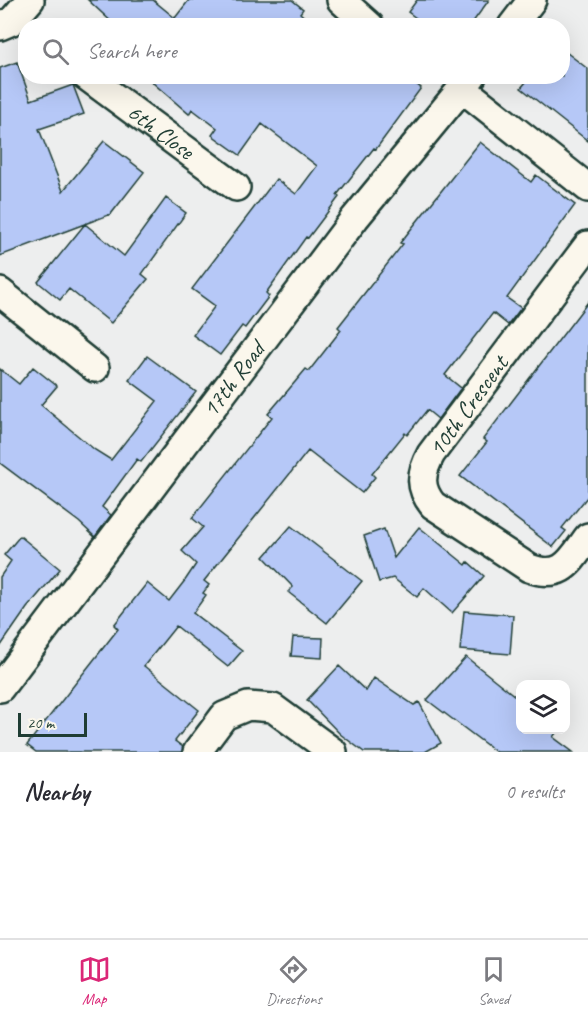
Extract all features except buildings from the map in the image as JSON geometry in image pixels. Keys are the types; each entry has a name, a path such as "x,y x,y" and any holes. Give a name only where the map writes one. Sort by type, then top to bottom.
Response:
{"street":[{"path":"12,26 30,0"},
{"path":"341,0 361,18"},
{"path":"518,18 532,0"},
{"name":"6th Close","path":"97,84 236,187"},
{"name":"17th Road","path":"0,688 355,218 465,84"},
{"path":"469,84 588,188"},
{"name":"10th Crescent","path":"588,245 431,454 424,466 421,482 424,495 433,505 529,568 542,573 558,571 567,564 588,537"},
{"path":"0,292 94,368"},
{"path":"197,752 224,716 248,706 273,708 333,752"}]}
